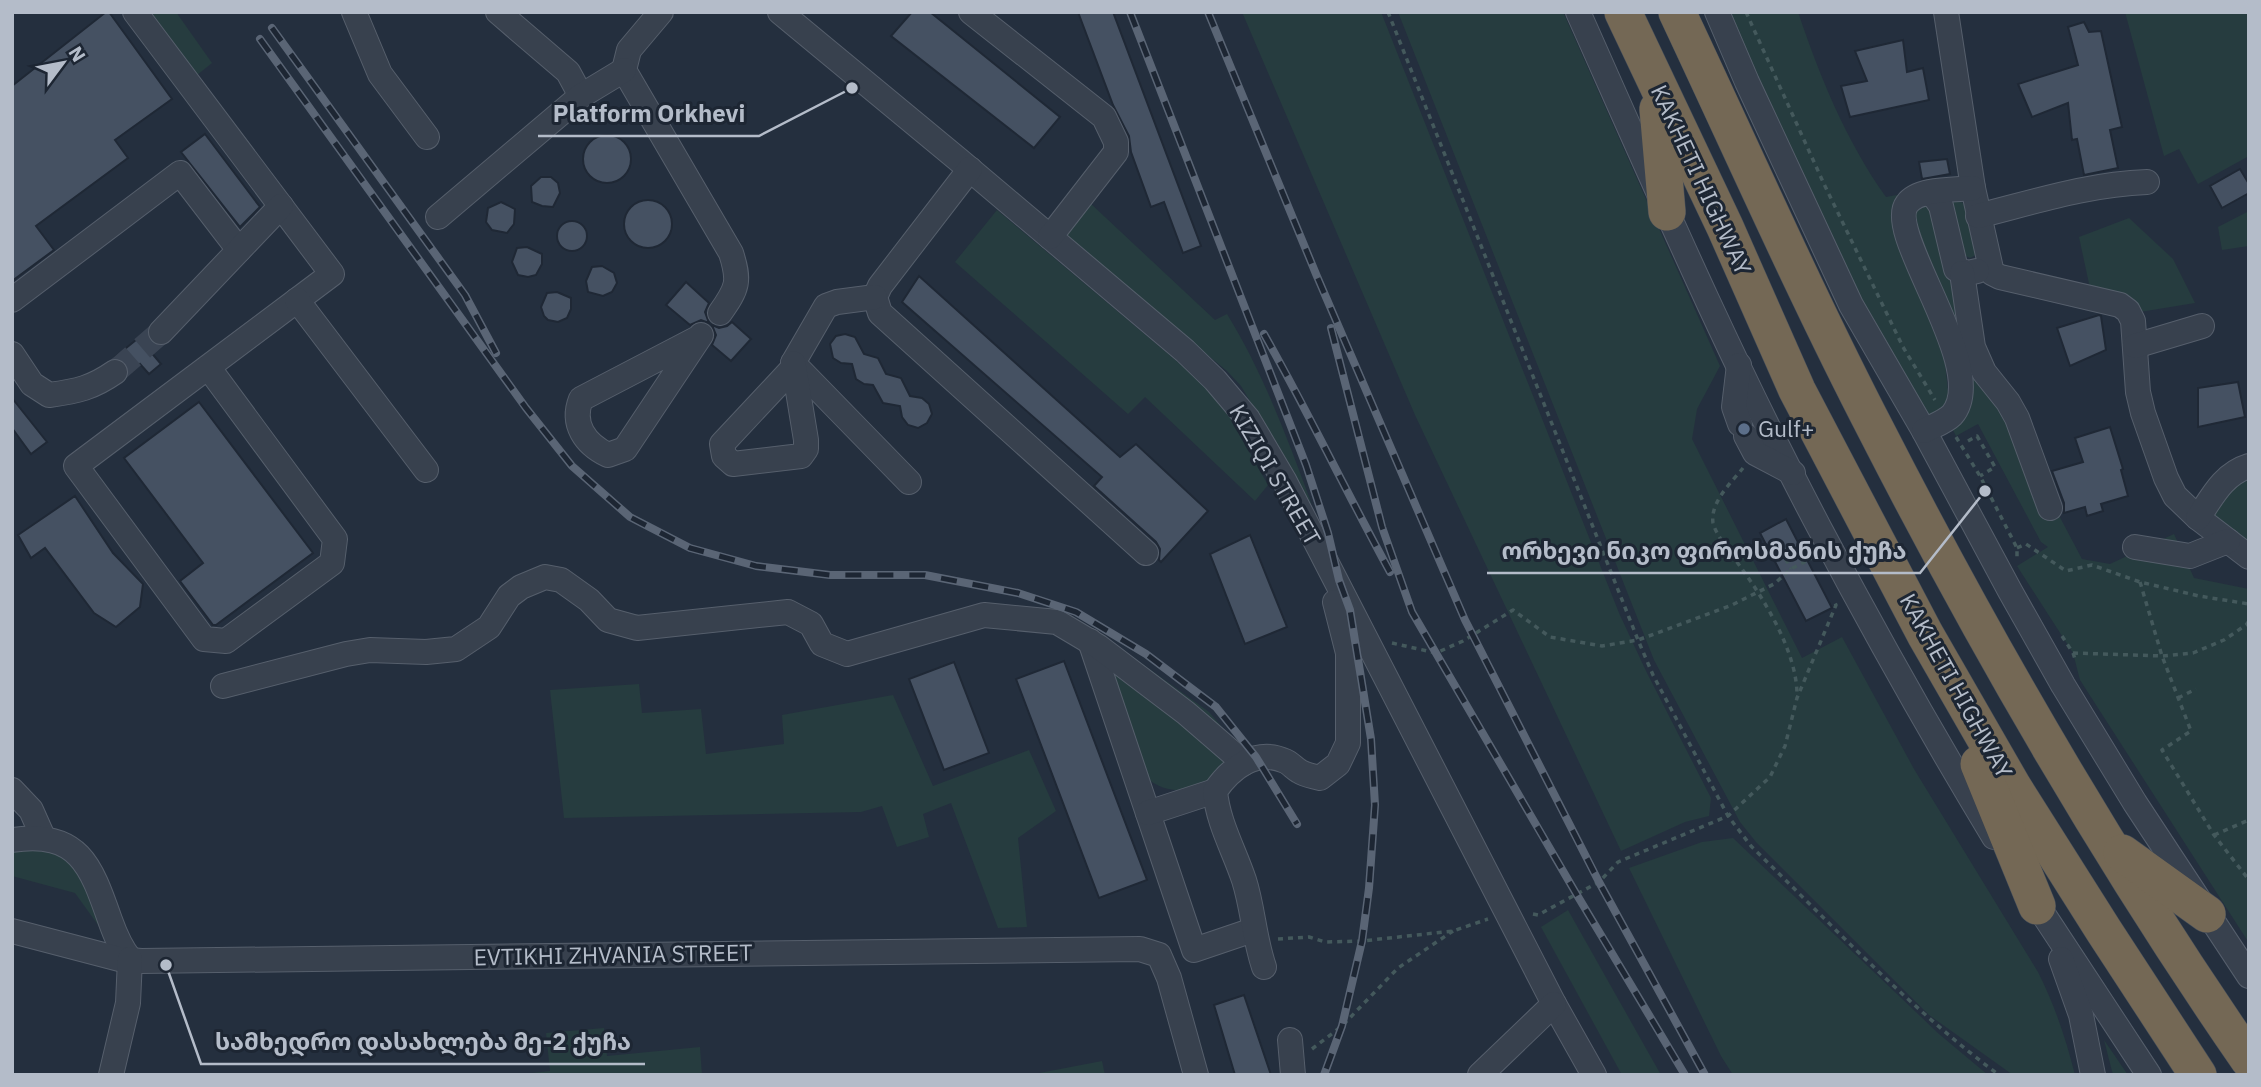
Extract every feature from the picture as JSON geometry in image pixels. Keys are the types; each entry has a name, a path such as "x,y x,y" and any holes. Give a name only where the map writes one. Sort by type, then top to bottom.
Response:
{"highway":[{"name":"KAKHETI HIGHWAY","path":"1623,12 1725,228 1797,390 1925,634 2013,787 2199,1075"},
{"path":"1677,12 1821,320 1875,429 1961,589 2106,841 2249,1060"},
{"path":"1657,87 1667,212"},
{"path":"1925,634 2042,914"},
{"path":"2106,841 2207,914"}],"street":[{"path":"135,12 332,274 298,299 76,466 204,639 226,641 332,563 335,539 208,367"},
{"path":"498,12 568,72 581,96"},
{"path":"661,12 629,50 624,70 731,253 737,282 734,294 720,313"},
{"name":"KIZIQI STREET","path":"780,12 1185,351 1215,380 1248,419 1284,480 1554,1004 1594,1075"},
{"path":"971,12 1104,117 1116,142 1116,152 1050,237"},
{"name":"KAKHETI HIGHWAY","path":"1578,12 1667,212 1819,527 1934,737 2042,914 2149,1075"},
{"path":"1717,12 1851,305 1935,425 2010,592 2063,685 2249,976"},
{"path":"1946,12 1973,188 1992,273 2120,305 2128,311 2133,321 2138,392 2166,478 2175,496 2198,518 2249,557"},
{"path":"346,13 380,74 427,137"},
{"path":"438,217 581,96 624,70"},
{"path":"970,169 880,286 874,297 880,313 1146,553"},
{"path":"12,300 180,173 239,250"},
{"path":"1979,216 2093,187 2147,182"},
{"path":"1935,425 1956,408 1961,392 1958,363 1938,307 1903,226 1903,212 1906,204 1914,197 1973,188"},
{"path":"1927,193 1935,197 1941,206 1956,269 1962,273 1973,273 1988,262"},
{"path":"161,332 281,206"},
{"path":"1962,273 1973,347 1984,372 2018,418 2050,508"},
{"path":"874,297 826,306 794,365 909,482"},
{"path":"298,299 426,470"},
{"path":"2135,346 2202,326"},
{"path":"700,337 625,449 608,455 594,448 581,431 575,412 580,398 700,337"},
{"path":"12,354 32,384 49,395 96,385 115,372"},
{"path":"1739,365 1734,407 1747,437 1793,473"},
{"path":"2198,518 2221,484 2235,471 2249,466"},
{"path":"2135,547 2190,556 2228,541"},
{"path":"1148,813 1215,791 1226,776 1256,757 1266,756 1286,761 1301,773 1320,778 1338,764 1348,743 1348,653 1326,564"},
{"path":"223,686 370,650 426,652 456,649 489,627 509,596 521,587 545,577 561,580 589,600 608,620 637,628 788,612 811,624 822,644 847,654 984,615 1057,622 1090,641 1186,713 1244,763"},
{"path":"1090,641 1194,950 1254,936"},
{"path":"12,790 31,810 43,837"},
{"path":"1215,791 1217,811 1244,882 1254,936 1264,967"},
{"path":"12,840 43,837 79,854 99,889 121,949 130,959 128,1003 111,1075"},
{"path":"2042,914 2081,1015 2093,1075"},
{"name":"EVTIKHI ZHVANIA STREET","path":"12,932 119,959 141,961 1140,948 1159,955 1170,978 1196,1075"},
{"path":"1479,1075 1554,1004"}],"path":[{"path":"1388,12 1638,640 1653,675 1727,816 1751,846 1926,1016 1999,1075"},
{"path":"1745,12 1903,347 1935,425 1980,476 2017,548 2017,566"},
{"path":"1968,441 1977,436 1994,467 1980,476"},
{"path":"1747,437 1716,501 1713,523 1759,592 1793,661 1797,677 1797,698"},
{"path":"2017,548 2026,544 2066,571 2092,565 2140,582 2249,604"},
{"path":"1781,550 1791,569"},
{"path":"1373,654 1390,643 1436,653 1513,610 1550,637 1602,646 1638,640 1732,605 1774,584 1791,569 1812,558"},
{"path":"2140,582 2162,656 2191,731 2162,750 2214,835 2249,880"},
{"path":"1254,936 1362,942 1453,931 1507,913 1538,915 1599,882 1618,862 1727,816 1770,777 1785,746 1797,698 1836,605"},
{"path":"2073,653 2162,656 2193,653 2224,640 2249,621"},
{"path":"2059,631 2076,662"},
{"path":"2178,698 2196,689"},
{"path":"2214,835 2249,820"},
{"path":"2232,827 2235,832"},
{"path":"1292,1059 1342,1026 1398,968 1453,931"}],"green space":[{"path":"151,12 176,12 212,63 197,75"},
{"path":"1242,12 1381,12 1619,613 1711,798 1709,816 1685,822 1621,851 1415,415"},
{"path":"1398,12 1563,12 1720,366 1697,409 1692,439 1802,658 1842,637 1914,769 2038,972 2060,1023 2075,1075 2013,1075 1929,1015 1756,842 1740,822 1654,660"},
{"path":"1726,12 1798,12 1825,84 1858,154 1886,197 1902,194 1943,344 1948,391 1947,408 1924,424 1846,272"},
{"path":"2125,12 2246,12 2249,18 2249,156 2198,184 2179,149 2164,156"},
{"path":"1954,200 1965,205 1977,252 1970,258 1962,254 1951,202"},
{"path":"1090,203 1215,320 1227,314 1264,384 1312,505 1241,386 1227,371 1065,238"},
{"path":"1928,205 1998,400 2082,559 2110,564 2174,534 2194,578 2249,589 2249,943 2080,680 2073,653 2017,566 2048,547 2041,542 1978,424 1956,436 1951,426 1960,414 1914,209"},
{"path":"997,210 1204,384 1228,414 1268,485 1255,501 1145,397 1128,414 955,262"},
{"path":"2249,211 2249,246 2222,250 2218,227"},
{"path":"2129,218 2173,259 2195,303 2140,312 2091,293 2079,237"},
{"path":"2249,480 2249,550 2215,517 2215,505 2238,484"},
{"path":"1059,614 1108,639 1209,712 1240,748"},
{"path":"1106,659 1226,760 1207,782 1193,789 1177,790 1161,787 1148,779"},
{"path":"639,684 642,713 701,709 706,754 784,744 782,715 893,695 933,786 1029,750 1056,811 1018,838 1027,927 998,928 951,803 923,814 929,837 897,847 882,806 861,812 564,818 550,690"},
{"path":"1733,838 1939,1034 1988,1075 1733,1075 1721,1056 1629,868 1702,842"},
{"path":"12,847 73,856 106,936 75,893 12,876"},
{"path":"1568,910 1661,1075 1622,1075 1541,927"},
{"path":"604,1028 607,1056 700,1047 702,1075 514,1075 550,1071 546,1033"},
{"path":"2104,1040 2128,1075 2113,1075"},
{"path":"1102,1061 1105,1075 1029,1075"}],"building":[{"path":"109,12 172,99 115,140 128,158 36,226 54,250 12,281 12,86"},
{"path":"912,12 930,12 1060,117 1034,148 891,36"},
{"path":"1078,12 1113,12 1201,246 1183,253 1164,202 1151,207 1131,152 1129,136 1113,105"},
{"path":"2084,22 2089,32 2101,31 2122,127 2110,130 2118,168 2084,175 2077,139 2072,140 2068,103 2032,117 2018,84 2078,65 2068,27"},
{"path":"1903,40 1907,72 1923,68 1929,100 1850,117 1841,86 1867,81 1855,51"},
{"path":"205,134 260,207 240,227 181,152"},
{"path":"607,135 624,142 631,159 624,176 607,183 590,176 583,159 590,142"},
{"path":"1947,159 1950,174 1922,179 1919,162"},
{"path":"2240,169 2249,184 2249,193 2222,208 2210,186"},
{"path":"541,177 551,177 558,183 560,193 553,207 532,202 531,186"},
{"path":"648,200 665,207 672,224 665,241 648,248 631,241 624,224 631,207"},
{"path":"501,202 515,209 514,224 507,233 492,230 486,222 488,208"},
{"path":"572,221 583,225 587,236 583,247 572,251 561,247 557,236 561,225"},
{"path":"527,247 542,254 542,264 536,275 528,277 518,275 512,262 517,248"},
{"path":"602,266 614,273 617,283 612,292 603,296 588,292 586,281 592,267"},
{"path":"919,276 1120,457 1136,444 1208,511 1161,562 1160,549 1156,542 1094,486 1102,477 902,302"},
{"path":"686,282 709,303 705,312 709,323 701,320 690,325 666,305"},
{"path":"557,292 571,298 571,309 567,318 558,322 548,320 541,307 547,293"},
{"path":"2099,315 2106,350 2070,366 2057,328"},
{"path":"732,322 751,339 731,361 712,345 716,335 712,325 719,328"},
{"path":"147,331 150,342 156,346 150,351 161,364 149,374 140,364 130,373 127,363 115,357"},
{"path":"845,334 855,337 864,354 878,358 886,374 901,378 910,396 922,398 929,404 932,414 927,423 918,428 908,425 902,417 900,406 883,403 873,385 856,379 852,364 841,363 833,358 830,344 836,336"},
{"path":"2238,382 2245,417 2198,427 2198,388"},
{"path":"12,398 47,442 31,454 12,428"},
{"path":"199,402 313,553 216,625 213,625 180,581 203,563 124,458"},
{"path":"2110,427 2128,496 2101,504 2103,511 2087,516 2085,507 2064,513 2064,503 2052,471 2083,462 2075,438"},
{"path":"75,496 113,553 143,584 140,607 116,627 94,613 45,548 31,558 18,535"},
{"path":"1786,519 1832,608 1806,621 1760,533"},
{"path":"1250,535 1287,627 1245,644 1210,554"},
{"path":"1064,661 1147,880 1099,898 1016,679"},
{"path":"954,662 989,753 944,770 909,679"},
{"path":"1244,995 1271,1075 1235,1075 1214,1005"}],"tunnel":[{"path":"115,372 161,332"}],"railway":[{"path":"1130,12 1306,465 1350,610 1371,739 1375,805 1362,941 1342,1026 1324,1075"},
{"path":"1208,12 1316,274 1465,620 1599,882 1705,1075"},
{"path":"272,28 465,295 496,353"},
{"path":"260,39 526,408 572,466 630,517 690,548 756,566 830,575 925,575 1018,593 1076,612 1146,654 1216,707 1256,757 1297,824"},
{"path":"1331,328 1382,527 1412,612 1685,1075"},
{"path":"1264,334 1390,572"}],"place":[{"name":"Platform Orkhevi","path":"852,88"},
{"name":"Gulf+","path":"1744,429"},
{"name":"ორხევი ნიკო ფიროსმანის ქუჩა","path":"1985,491"},
{"name":"სამხედრო დასახლება მე-2 ქუჩა","path":"166,965"}]}
